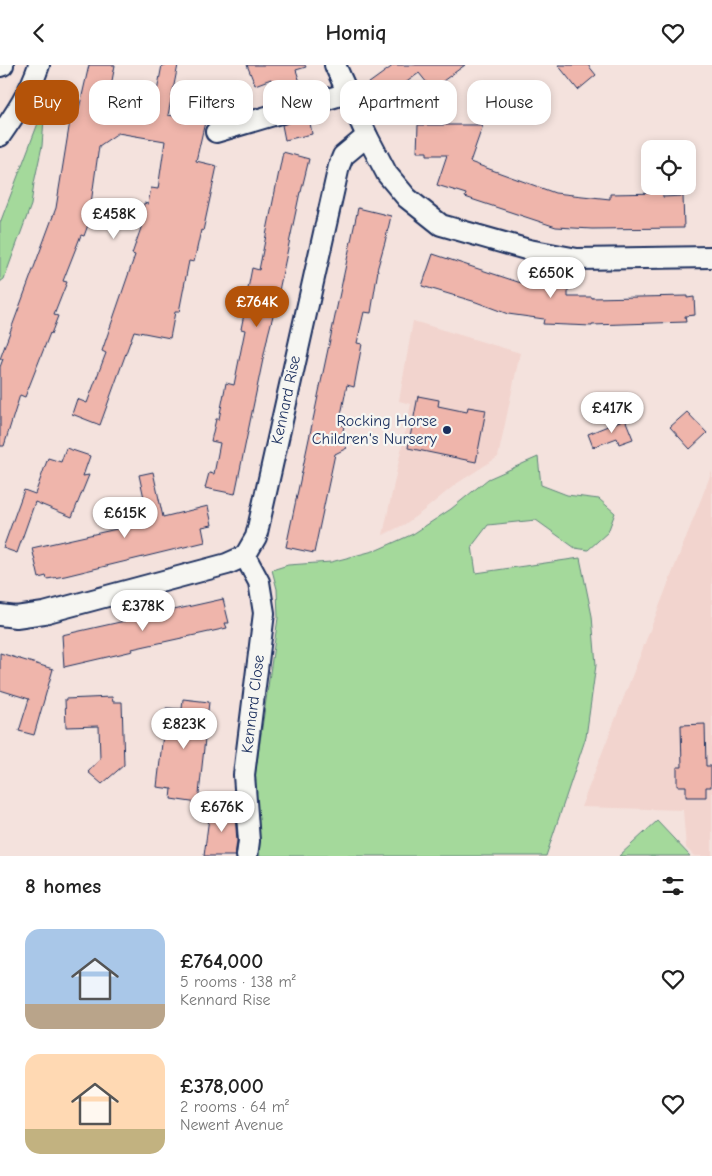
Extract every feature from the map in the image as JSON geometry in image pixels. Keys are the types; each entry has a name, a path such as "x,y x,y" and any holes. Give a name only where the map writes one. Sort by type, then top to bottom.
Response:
{"street":[{"path":"0,136 19,109 34,80 39,65"},
{"path":"335,65 342,80"},
{"path":"216,131 340,95"},
{"path":"362,125 388,174 407,198 441,225 530,250 577,259 712,257"},
{"name":"Kennard Rise","path":"245,556 256,537 339,166 343,156 367,136"},
{"path":"0,615 16,617 44,613 227,564 245,556"},
{"name":"Kennard Close","path":"245,556 259,582 264,613 244,775 249,841 247,856"}],"shaded area":[{"path":"413,321 520,353 498,457 456,484 405,524 383,535 411,404 399,401"},
{"path":"712,471 712,856 694,856 686,848 683,810 581,807"}],"green space":[{"path":"37,125 44,125 42,146 31,205 4,279 0,282 0,223"},
{"path":"538,457 541,485 567,495 599,499 615,513 608,532 588,550 575,548 536,520 488,525 472,546 476,573 580,558 592,616 596,665 586,737 546,856 259,856 260,840 254,783 278,618 277,589 272,570 288,565 331,562 377,550 413,534 451,509 488,479"},
{"path":"657,821 690,856 619,856"}],"building":[{"path":"89,65 115,65 112,80 89,80 89,125 160,125 159,80 162,65 178,65 175,80 170,80 168,115 170,115 170,125 204,125 196,161 217,166 203,231 201,230 194,262 189,261 179,312 175,312 170,338 134,331 100,425 72,414 77,399 87,403 106,353 102,351 135,255 132,254 141,228 144,203 148,204 151,188 158,189 165,141 118,133 99,146 88,225 84,236 81,235 63,281 67,282 54,315 58,316 25,397 20,395 4,446 0,446 0,367 3,359 0,359 56,208 69,125 79,125 79,109"},
{"path":"247,65 305,65 306,67 296,70 299,80 271,79 263,80 263,82 255,85"},
{"path":"394,65 465,65 444,80 425,80 419,73 409,80 373,80"},
{"path":"558,65 588,65 596,75 578,90"},
{"path":"282,125 310,125 312,134 285,140"},
{"path":"418,125 483,125 470,162 555,193 610,199 610,194 641,193 641,195 663,195 663,197 683,196 684,228 592,229 556,227 465,197 466,194 437,185 447,155 427,155 427,152 417,152"},
{"path":"283,152 309,159 268,335 235,494 205,488 209,473 214,474 220,443 211,441 216,419 219,419 226,383 234,385 245,330 241,329 252,268 259,270"},
{"path":"358,208 391,216 377,270 371,313 364,312 357,343 362,344 354,387 347,385 339,425 344,426 341,442 347,448 335,454 314,553 286,547"},
{"path":"433,254 518,282 568,290 568,297 694,297 695,315 685,316 686,322 592,326 543,324 544,319 508,314 476,302 422,286"},
{"name":"Rocking Horse Children's Nursery","path":"418,396 439,400 438,406 467,412 468,407 486,410 476,462 408,448"},
{"path":"687,412 707,433 690,449 670,427"},
{"path":"625,419 633,439 619,444 617,438 593,447 588,434"},
{"path":"66,448 90,456 83,476 89,475 72,517 35,502 17,553 3,548 24,490 35,494 48,458 61,462"},
{"path":"153,472 163,517 208,506 212,525 202,527 205,542 65,576 47,579 46,576 39,578 32,548 121,528 120,523 148,516 139,475"},
{"path":"223,599 229,623 225,623 227,628 132,649 133,651 64,667 62,635"},
{"path":"0,653 53,669 34,735 19,731 29,699 0,690"},
{"path":"112,697 113,702 122,702 124,765 102,784 88,772 100,759 99,726 66,727 65,699"},
{"path":"183,699 209,702 198,803 171,799 172,789 157,787 166,708 182,709"},
{"path":"705,724 706,766 711,766 711,787 706,787 706,797 686,797 686,786 677,786 677,767 682,767 681,725"},
{"path":"234,802 237,841 235,856 204,856 210,810 227,810 227,805"}],"place":[{"name":"Rocking Horse Children's Nursery","path":"447,430"}]}
